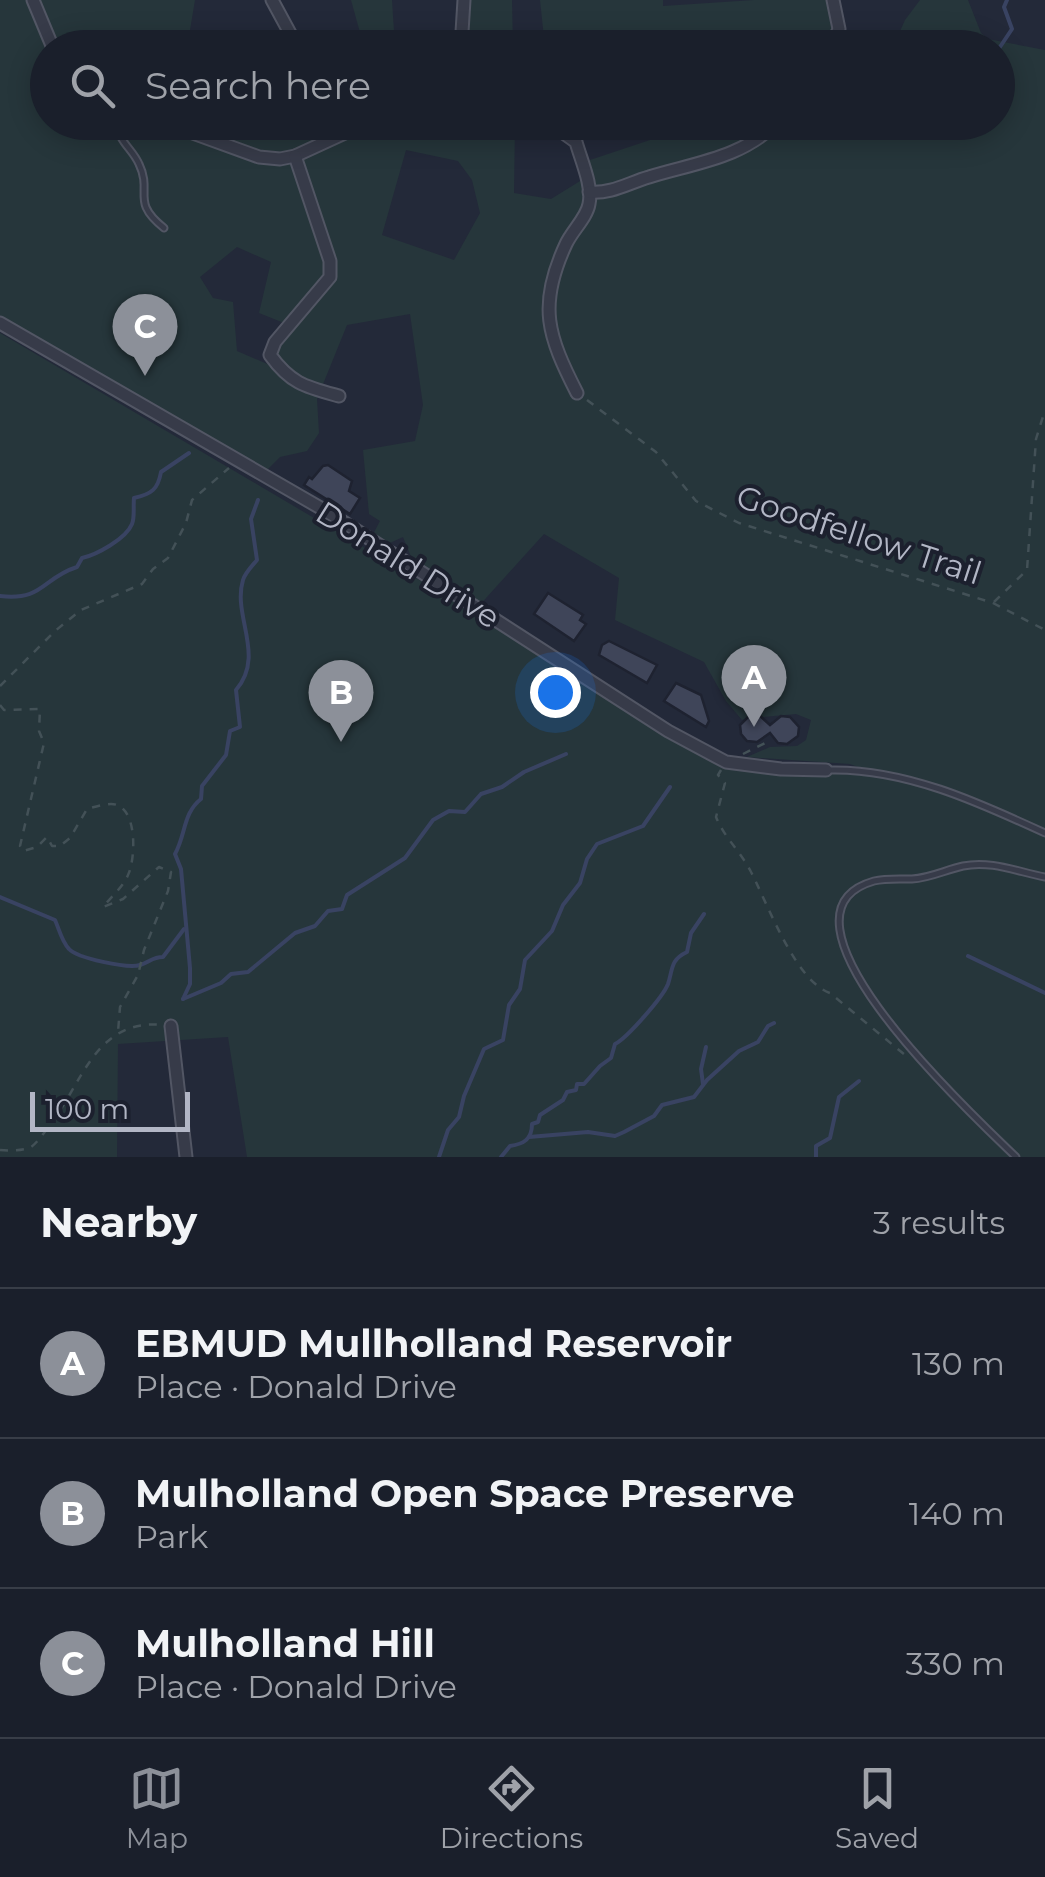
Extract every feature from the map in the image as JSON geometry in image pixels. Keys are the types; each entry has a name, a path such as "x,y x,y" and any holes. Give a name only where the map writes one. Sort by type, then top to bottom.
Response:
{"street":[{"path":"33,0 46,30"},
{"path":"272,0 288,30"},
{"path":"462,30 464,0"},
{"path":"833,0 838,30"},
{"path":"212,140 258,157 295,156 322,140"},
{"path":"573,140 589,192 589,206 558,260 548,303 553,346 578,393"},
{"path":"589,192 606,193 724,156 757,140"},
{"path":"295,156 330,261 330,277 275,342 270,354 300,386 339,396"},
{"name":"Donald Drive","path":"0,323 330,514 668,731 726,762 781,770 826,770"},
{"path":"172,1026 186,1157"}],"lane":[{"path":"121,140 140,166 144,208 164,228"},
{"path":"826,770 867,770 972,800 1045,833"},
{"path":"1016,1157 934,1077 884,1014 849,962 837,929 841,908 850,894 872,882 936,876 964,866 990,864 1045,878"}],"path":[{"name":"Goodfellow Trail","path":"578,393 656,452 696,501 738,523 993,604 1045,630"},
{"path":"993,604 1027,570 1036,439 1045,410"},
{"path":"2,684 81,610 142,584 168,558 192,500 238,461"},
{"path":"0,705 4,710 40,709 39,731 44,742 20,846 23,851 37,847 47,837 52,846 60,846 70,838 87,809 109,803 122,807 130,818 133,853 129,875 103,907 123,899 159,868 171,872 138,975 120,1007 118,1032"},
{"path":"767,742 726,762 718,775 726,782 716,817 748,865 804,972 819,989 830,993 934,1077"},
{"path":"0,1150 12,1151 34,1144 56,1118 89,1060 118,1032 144,1023 172,1026"}],"shaded area":[{"path":"0,0 195,0 190,30 30,30 30,140 515,140 514,193 551,199 585,178 581,163 650,140 1015,140 1015,44 1045,50 1045,1157 247,1157 228,1037 118,1044 117,1157 0,1157 0,333 438,591 593,688 726,762 863,769 850,764 747,757 770,747 797,746 806,740 811,720 796,714 755,714 742,720 704,662 615,620 619,578 544,534 477,608 416,569 403,537 381,547 370,540 380,521 369,514 363,450 415,441 423,405 410,314 347,325 317,399 319,433 307,451 280,457 262,475 0,323","holes":["406,150 458,161 472,180 480,213 454,260 382,235","237,247 271,262 259,313 289,325 270,355 279,369 237,351 233,302 213,298 200,277"]},
{"path":"351,0 392,0 394,30 359,30"},
{"path":"469,0 512,0 513,30 468,30"},
{"path":"540,0 663,0 663,6 833,0 839,29 839,30 543,30"},
{"path":"920,0 968,0 980,30 901,30"}],"building":[{"path":"328,465 352,481 349,491 360,498 350,514 304,485"},
{"path":"548,593 583,615 580,620 586,624 574,641 534,614"},
{"path":"609,641 657,665 647,683 599,655 602,645"},
{"path":"676,683 701,695 709,721 706,727 664,701"},
{"path":"750,715 759,715 770,725 781,716 790,717 799,727 798,736 787,744 778,743 770,733 757,742 747,741 740,725"}],"waterway":[{"path":"1007,0 1004,7 1011,30"},
{"path":"0,596 34,592 77,567 82,558 117,541 132,524 134,498 153,490 161,472 189,453"},
{"path":"183,999 190,984 190,968 181,869 175,854 188,817 201,799 202,786 226,755 230,731 240,727 236,690 248,663 241,594 244,577 257,560 251,519 258,500"},
{"path":"183,999 221,983 231,974 248,972 295,933 315,926 328,911 342,909 347,895 405,858 433,820 449,811 465,812 481,794 566,754"},
{"path":"439,1157 448,1130 459,1117 484,1049 503,1040 509,1005 520,989 525,960 552,931 563,905 580,883 587,859 597,844 643,826 670,787"},
{"path":"0,897 55,920 64,943 74,952 114,964 134,966 163,957 184,929"},
{"path":"501,1157 510,1146 526,1140 540,1115 563,1100 567,1092 576,1090 577,1084 584,1084 611,1058 615,1044 636,1026 665,990 675,962 687,952 691,933 704,914"},
{"path":"968,956 1045,993"},
{"path":"529,1137 588,1132 615,1136 624,1132 654,1116 662,1105 694,1097 707,1080 739,1051 758,1042 774,1023"},
{"path":"703,1084 701,1069 706,1047"},
{"path":"816,1157 816,1146 830,1138 839,1097 859,1081"}],"place":[{"name":"Mulholland Hill","path":"145,376"},
{"name":"EBMUD Mullholland Reservoir","path":"754,727"},
{"name":"Mulholland Open Space Preserve","path":"341,742"}]}
